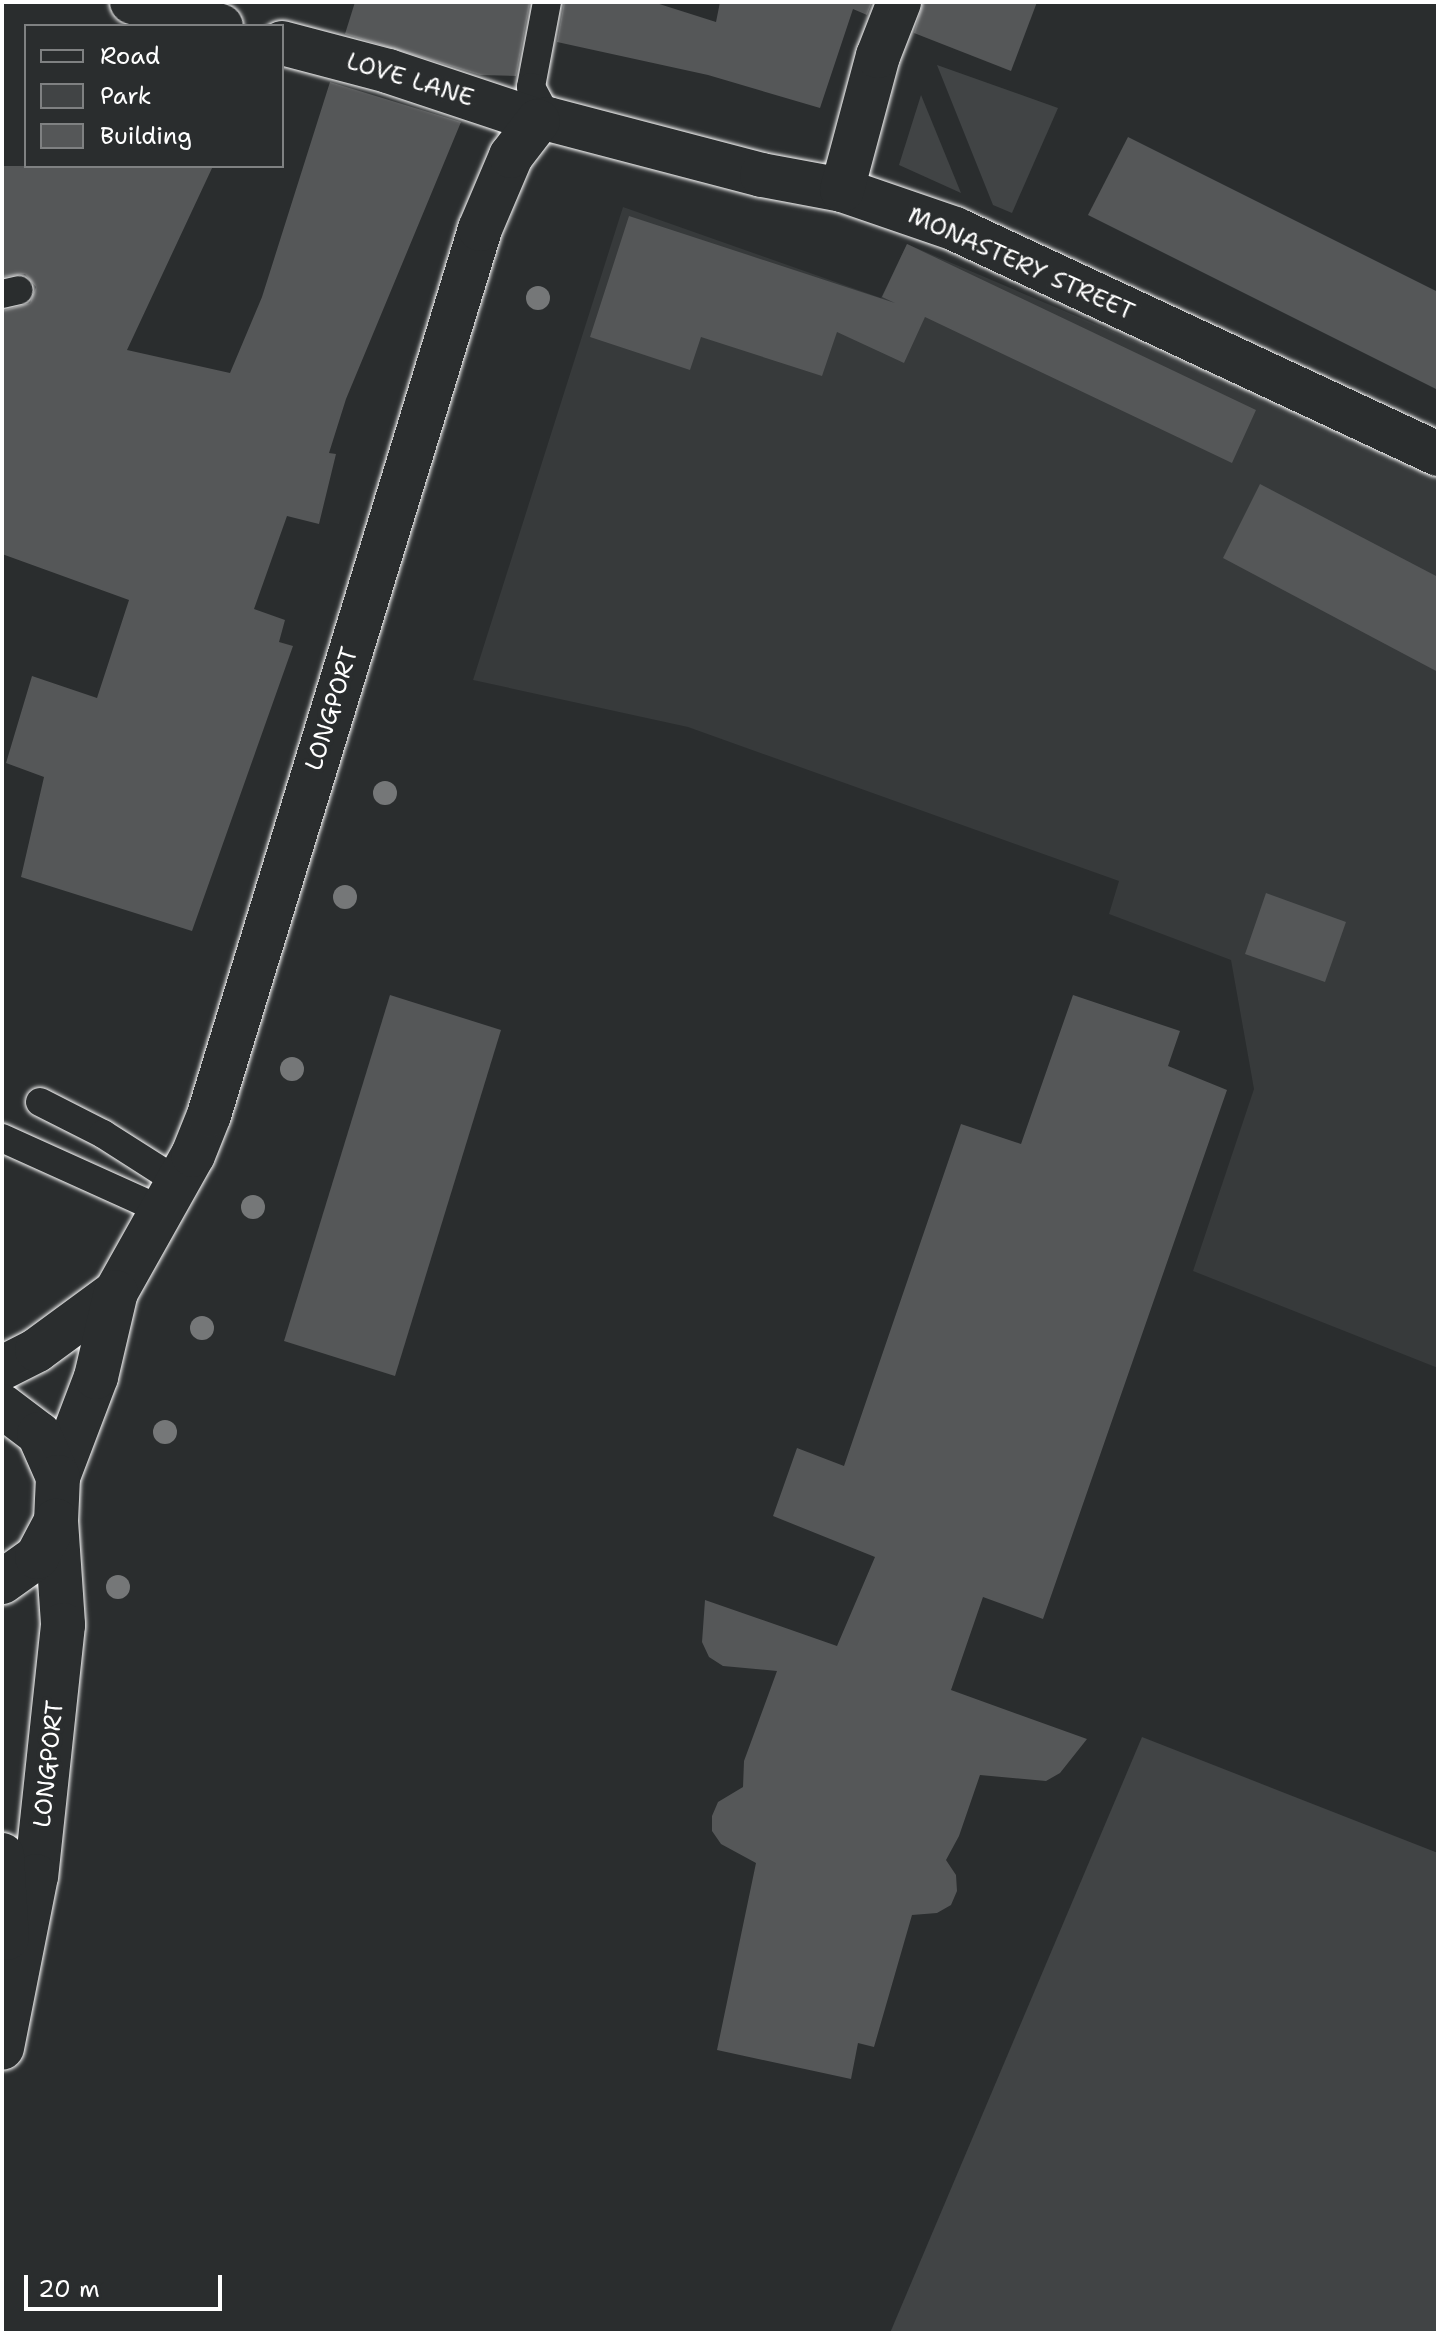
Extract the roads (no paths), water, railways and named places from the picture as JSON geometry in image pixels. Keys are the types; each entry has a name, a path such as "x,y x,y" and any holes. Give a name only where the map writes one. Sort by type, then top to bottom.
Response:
{"street":[{"path":"132,2 214,24"},
{"path":"842,190 878,56 899,2"},
{"name":"LOVE LANE","path":"284,44 388,71 543,120"},
{"name":"MONASTERY STREET","path":"543,120 762,175 842,190 955,229 1438,454"},
{"name":"LONGPORT","path":"2,2048 36,1876 51,1760 63,1625 56,1521 58,1477 96,1377 116,1292 172,1197 209,1115 471,254 511,156 543,120"},
{"name":"LONGPORT","path":"2,1368 37,1350 116,1292"},
{"name":"LONGPORT","path":"2,1406 39,1434 58,1477"},
{"name":"LONGPORT","path":"2,1582 37,1557 56,1521"},
{"name":"LONGPORT","path":"2,1855 10,2005"}],"lane":[{"path":"543,120 531,87 547,2"},
{"path":"40,1102 103,1134 172,1197"},
{"path":"2,1138 172,1197"}]}
